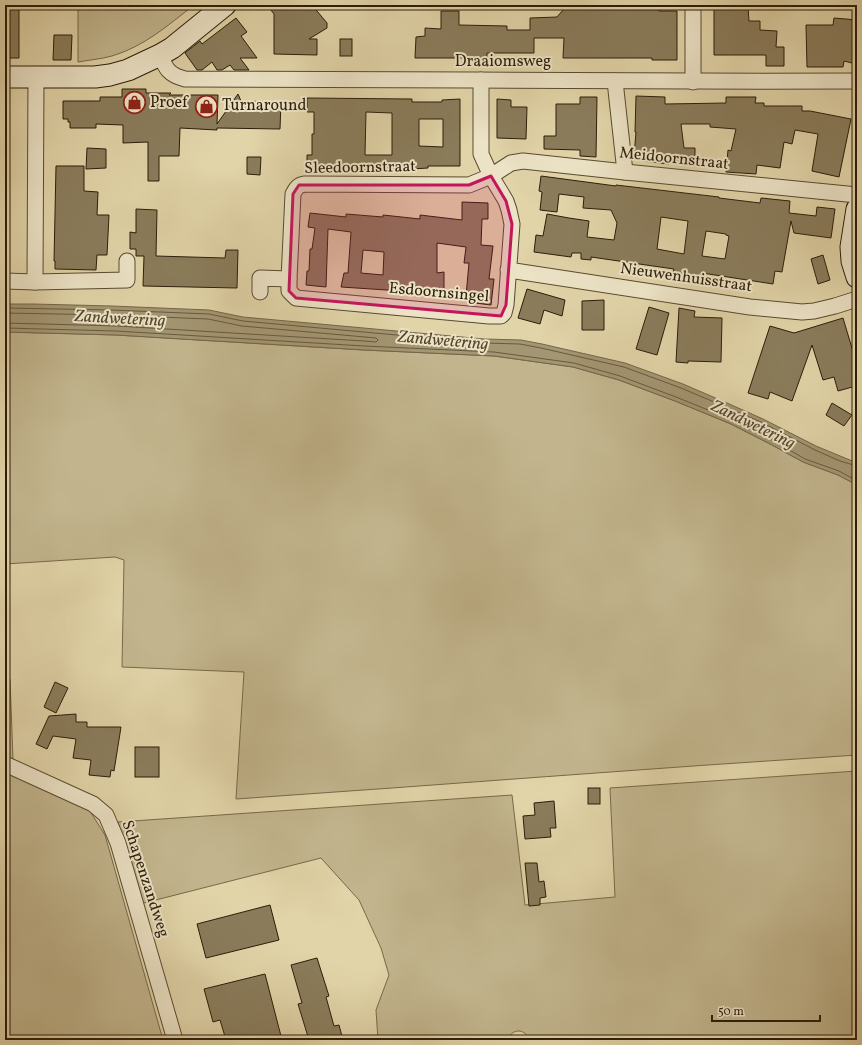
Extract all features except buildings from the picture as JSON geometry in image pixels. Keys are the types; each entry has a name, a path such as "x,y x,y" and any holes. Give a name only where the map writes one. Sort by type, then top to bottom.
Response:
{"street":[{"path":"5,77 95,77 128,70 172,48 225,5"},
{"path":"693,5 693,82"},
{"name":"Draaiomsweg","path":"160,55 171,73 176,77 185,79 693,82 857,81"},
{"path":"35,282 36,77"},
{"name":"Esdoornsingel","path":"289,279 289,291 296,298 489,316 501,316 504,313 506,305 512,224 506,201 491,176 481,154 481,80"},
{"path":"615,81 625,172"},
{"name":"Meidoornstraat","path":"491,176 511,163 523,161 857,195"},
{"name":"Sleedoornstraat","path":"289,279 293,194 299,185 469,185 491,176"},
{"path":"857,209 851,248 852,261 857,277"},
{"path":"5,281 35,282 127,280 127,261"},
{"name":"Nieuwenhuisstraat","path":"508,270 750,307 802,312 821,310 857,299"},
{"path":"260,292 260,278 289,279"},
{"name":"Schapenzandweg","path":"5,764 93,804 106,815 118,843 175,1040"}],"highlighted area":[{"path":"491,176 506,201 512,224 506,305 501,316 296,298 289,291 293,194 299,185 469,185"}],"shaded area":[{"path":"78,5 194,5 165,28 135,47 112,56 78,62"},
{"path":"5,332 116,335 364,350 494,356 573,367 619,380 675,401 731,424 803,462 838,475 857,485 857,755 236,799 244,672 122,667 124,560 115,557 5,564"},
{"path":"10,679 13,760 5,756 5,680"},
{"path":"5,769 88,808 105,835 163,1040 5,1040"},
{"path":"857,771 857,1040 530,1040 525,1033 518,1031 512,1033 507,1040 378,1040 376,1010 389,975 381,948 359,900 321,858 140,904 118,822 512,795 525,905 615,897 610,788"}],"water":[{"name":"Zandwetering","path":"5,304 209,310 243,317 484,339 521,340 542,344 625,363 683,384 763,419 816,446 857,463 857,485 838,475 803,462 731,424 619,380 573,367 494,356 364,350 116,335 5,332"}],"place":[{"name":"Proef","path":"135,103"},
{"name":"Turnaround","path":"207,106"}]}
